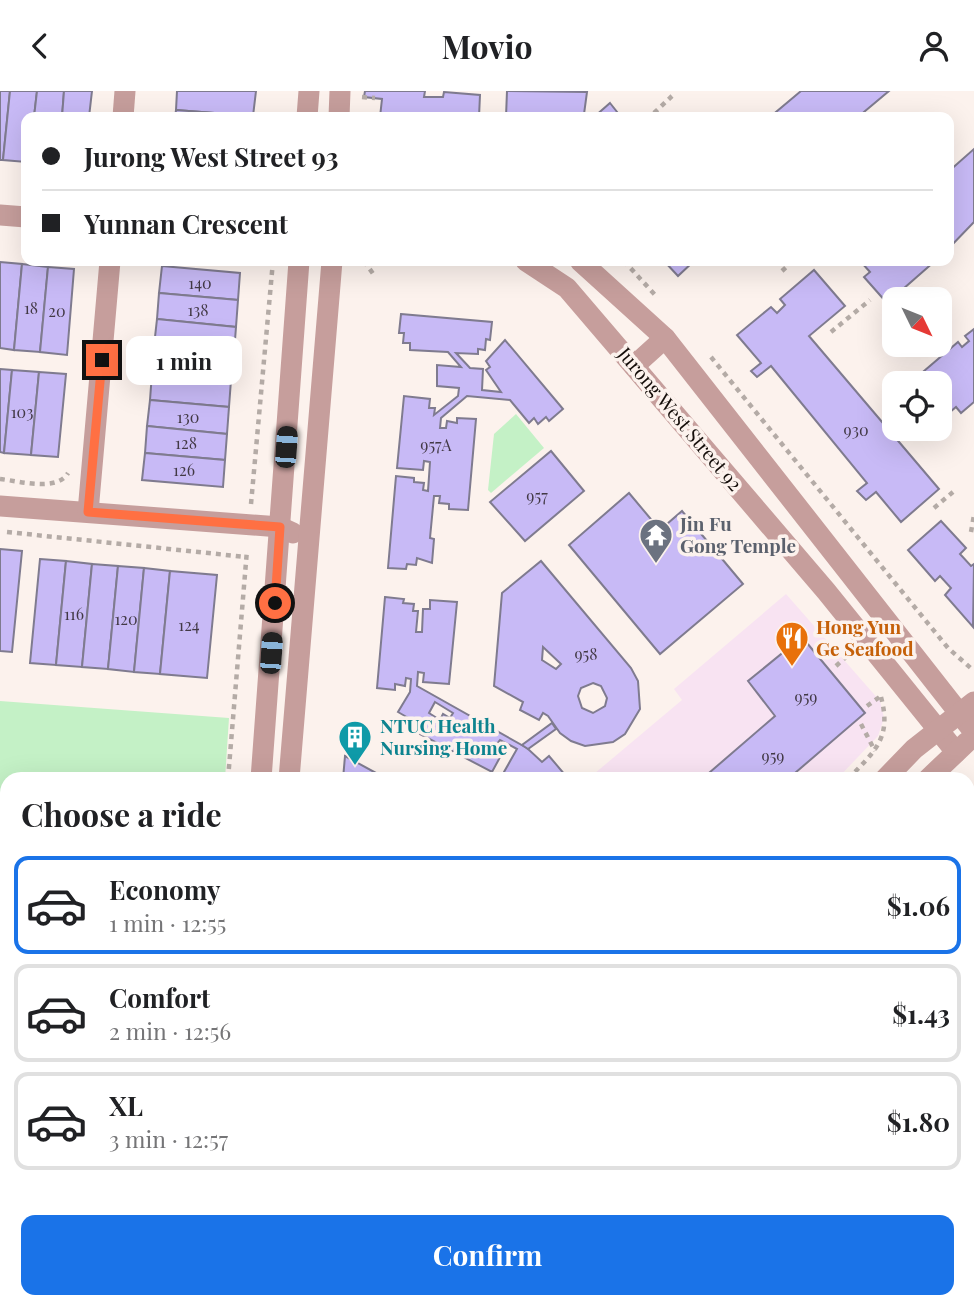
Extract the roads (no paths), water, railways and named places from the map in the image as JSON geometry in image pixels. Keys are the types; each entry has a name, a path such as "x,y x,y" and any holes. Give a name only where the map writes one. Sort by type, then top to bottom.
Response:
{"street":[{"path":"123,112 125,91"},
{"path":"307,112 309,91"},
{"path":"339,112 340,91"},
{"path":"0,215 21,217"},
{"path":"88,512 110,266"},
{"path":"262,772 299,266"},
{"path":"290,772 330,313 332,266"},
{"name":"Jurong West Street 92","path":"534,266 568,288 826,591 956,752"},
{"name":"Jurong West Street 92","path":"586,266 665,338 967,708 974,734"},
{"path":"634,366 665,338"},
{"path":"0,506 280,527 308,539"},
{"path":"892,772 914,749 967,708"},
{"path":"935,772 974,734"}],"place":[{"name":"Jin Fu Gong Temple","path":"656,565"},
{"name":"Hong Yun Ge Seafood","path":"792,668"},
{"name":"NTUC Health Nursing Home","path":"355,767"}]}
